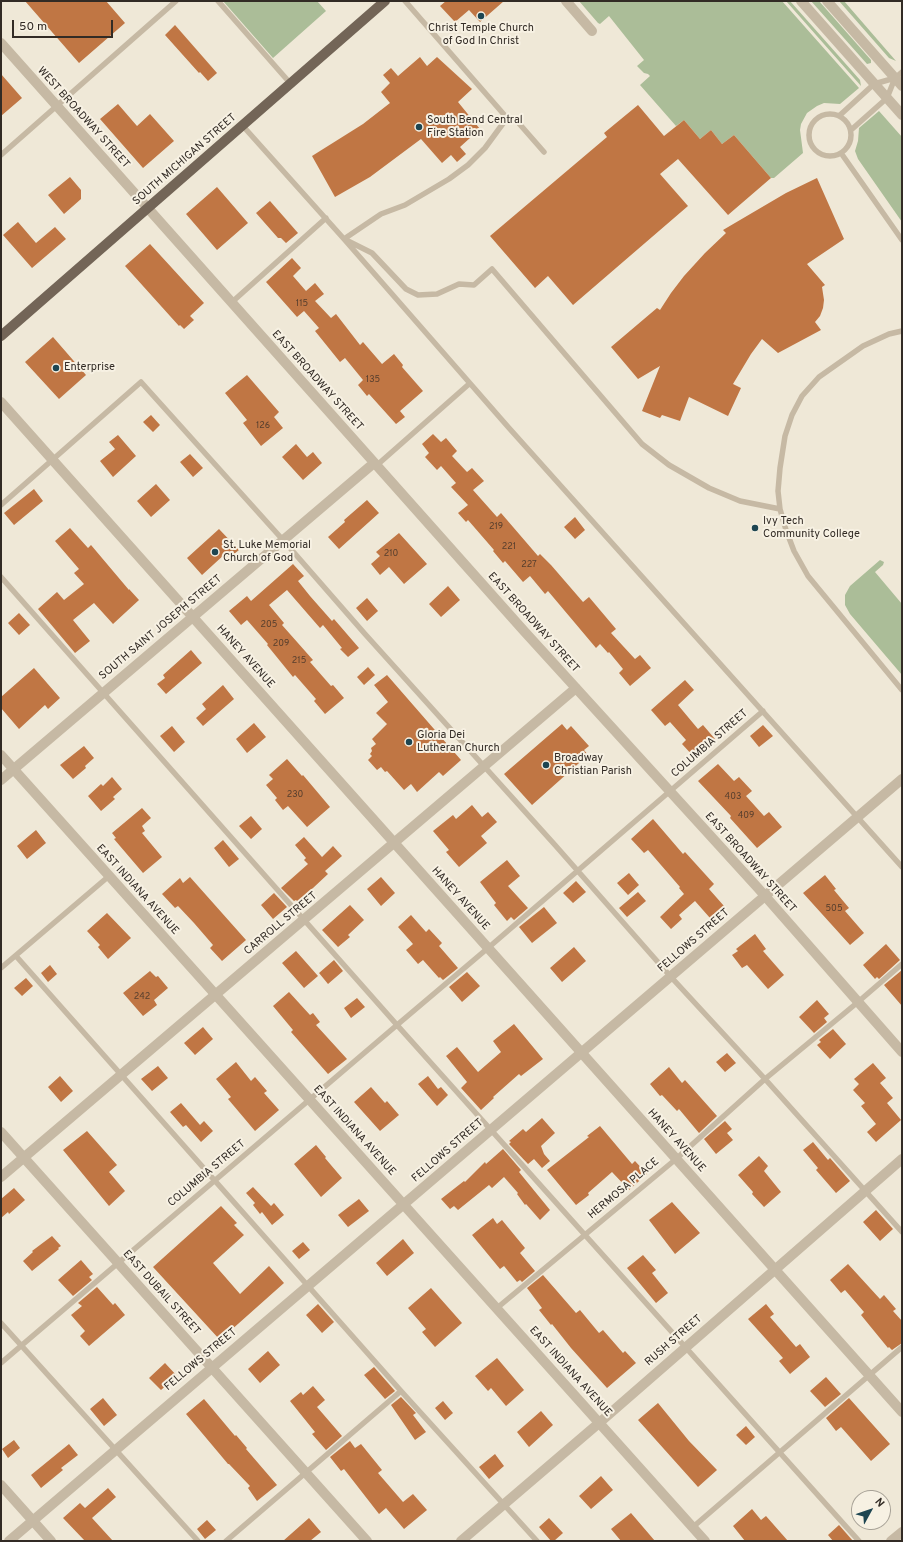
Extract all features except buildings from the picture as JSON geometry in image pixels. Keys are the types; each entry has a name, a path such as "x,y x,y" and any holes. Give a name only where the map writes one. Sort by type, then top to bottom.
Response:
{"main road":[{"name":"SOUTH MICHIGAN STREET","path":"1,336 385,1"}],"street":[{"path":"566,1 592,31"},
{"path":"801,1 902,115"},
{"path":"827,1 898,75 902,86"},
{"name":"WEST BROADWAY STREET","path":"1,43 56,107 148,208"},
{"name":"EAST BROADWAY STREET","path":"148,208 375,464 765,896 902,1052"},
{"name":"HANEY AVENUE","path":"1,402 902,1412"},
{"name":"SOUTH SAINT JOSEPH STREET","path":"1,780 283,540 375,464"},
{"name":"CARROLL STREET","path":"1,1177 576,688"},
{"name":"EAST INDIANA AVENUE","path":"1,754 705,1541"},
{"name":"FELLOWS STREET","path":"9,1541 211,1367 902,779"},
{"name":"EAST DUBAIL STREET","path":"1,1132 367,1541"},
{"name":"RUSH STREET","path":"461,1541 902,1159"},
{"path":"1,1485 51,1541"},
{"path":"891,1541 902,1532"}],"lane":[{"path":"1,155 176,1"},
{"path":"218,1 290,84"},
{"path":"405,1 507,118 516,120 544,152"},
{"path":"839,116 874,84 898,75"},
{"path":"851,130 887,98 898,75"},
{"path":"830,114 839,116 846,121 851,130 850,143 841,153 828,156 821,154 811,144 810,130 817,119 823,115 830,114"},
{"path":"344,239 381,214 405,205 468,166 485,148 507,118"},
{"path":"242,125 326,218 469,384 902,867"},
{"path":"841,153 902,240"},
{"path":"231,303 326,218"},
{"path":"344,239 372,253 406,288 418,295 437,294 459,284 474,285 492,269 642,444 669,465 714,490 740,501 780,509"},
{"path":"902,331 874,340 858,349 819,377 802,396 792,415 785,436 778,491 780,509 786,530 794,551 808,576 902,690"},
{"path":"1,505 141,382 671,977 902,1232"},
{"path":"375,464 469,384"},
{"path":"1,577 397,1025 492,1129 859,1541"},
{"name":"COLUMBIA STREET","path":"1,1363 578,871 763,711"},
{"path":"1,968 109,876"},
{"path":"16,956 121,1076 309,1285 401,1391 537,1541"},
{"name":"HERMOSA PLACE","path":"497,1308 676,1159 765,1079 902,964"},
{"path":"1,1323 198,1541"},
{"path":"693,1527 902,1347"},
{"path":"226,1541 401,1391"}],"green space":[{"path":"223,1 317,1 326,11 273,58"},
{"path":"579,1 782,1 859,88 840,104 824,103 807,113 801,124 800,130 803,153 774,178 771,178 734,135 722,144 711,130 700,139 684,120 676,126 640,85 650,76 644,73 637,66 644,60 609,16 600,24 598,23"},
{"path":"786,1 790,1 860,80 861,86"},
{"path":"811,1 819,1 871,60 871,63 867,64"},
{"path":"839,1 844,1 896,61 889,58"},
{"path":"879,111 902,137 902,222 858,159 855,151 858,141 859,128"},
{"path":"880,560 884,562 883,565 875,572 902,604 902,675 850,614 845,605 845,595 850,586"}],"place":[{"name":"Christ Temple Church of God In Christ","path":"481,16"},
{"name":"South Bend Central Fire Station","path":"419,127"},
{"name":"Enterprise","path":"56,368"},
{"name":"Ivy Tech Community College","path":"755,528"},
{"name":"St. Luke Memorial Church of God","path":"215,552"},
{"name":"Gloria Dei Lutheran Church","path":"409,742"},
{"name":"Broadway Christian Parish","path":"546,765"}]}
